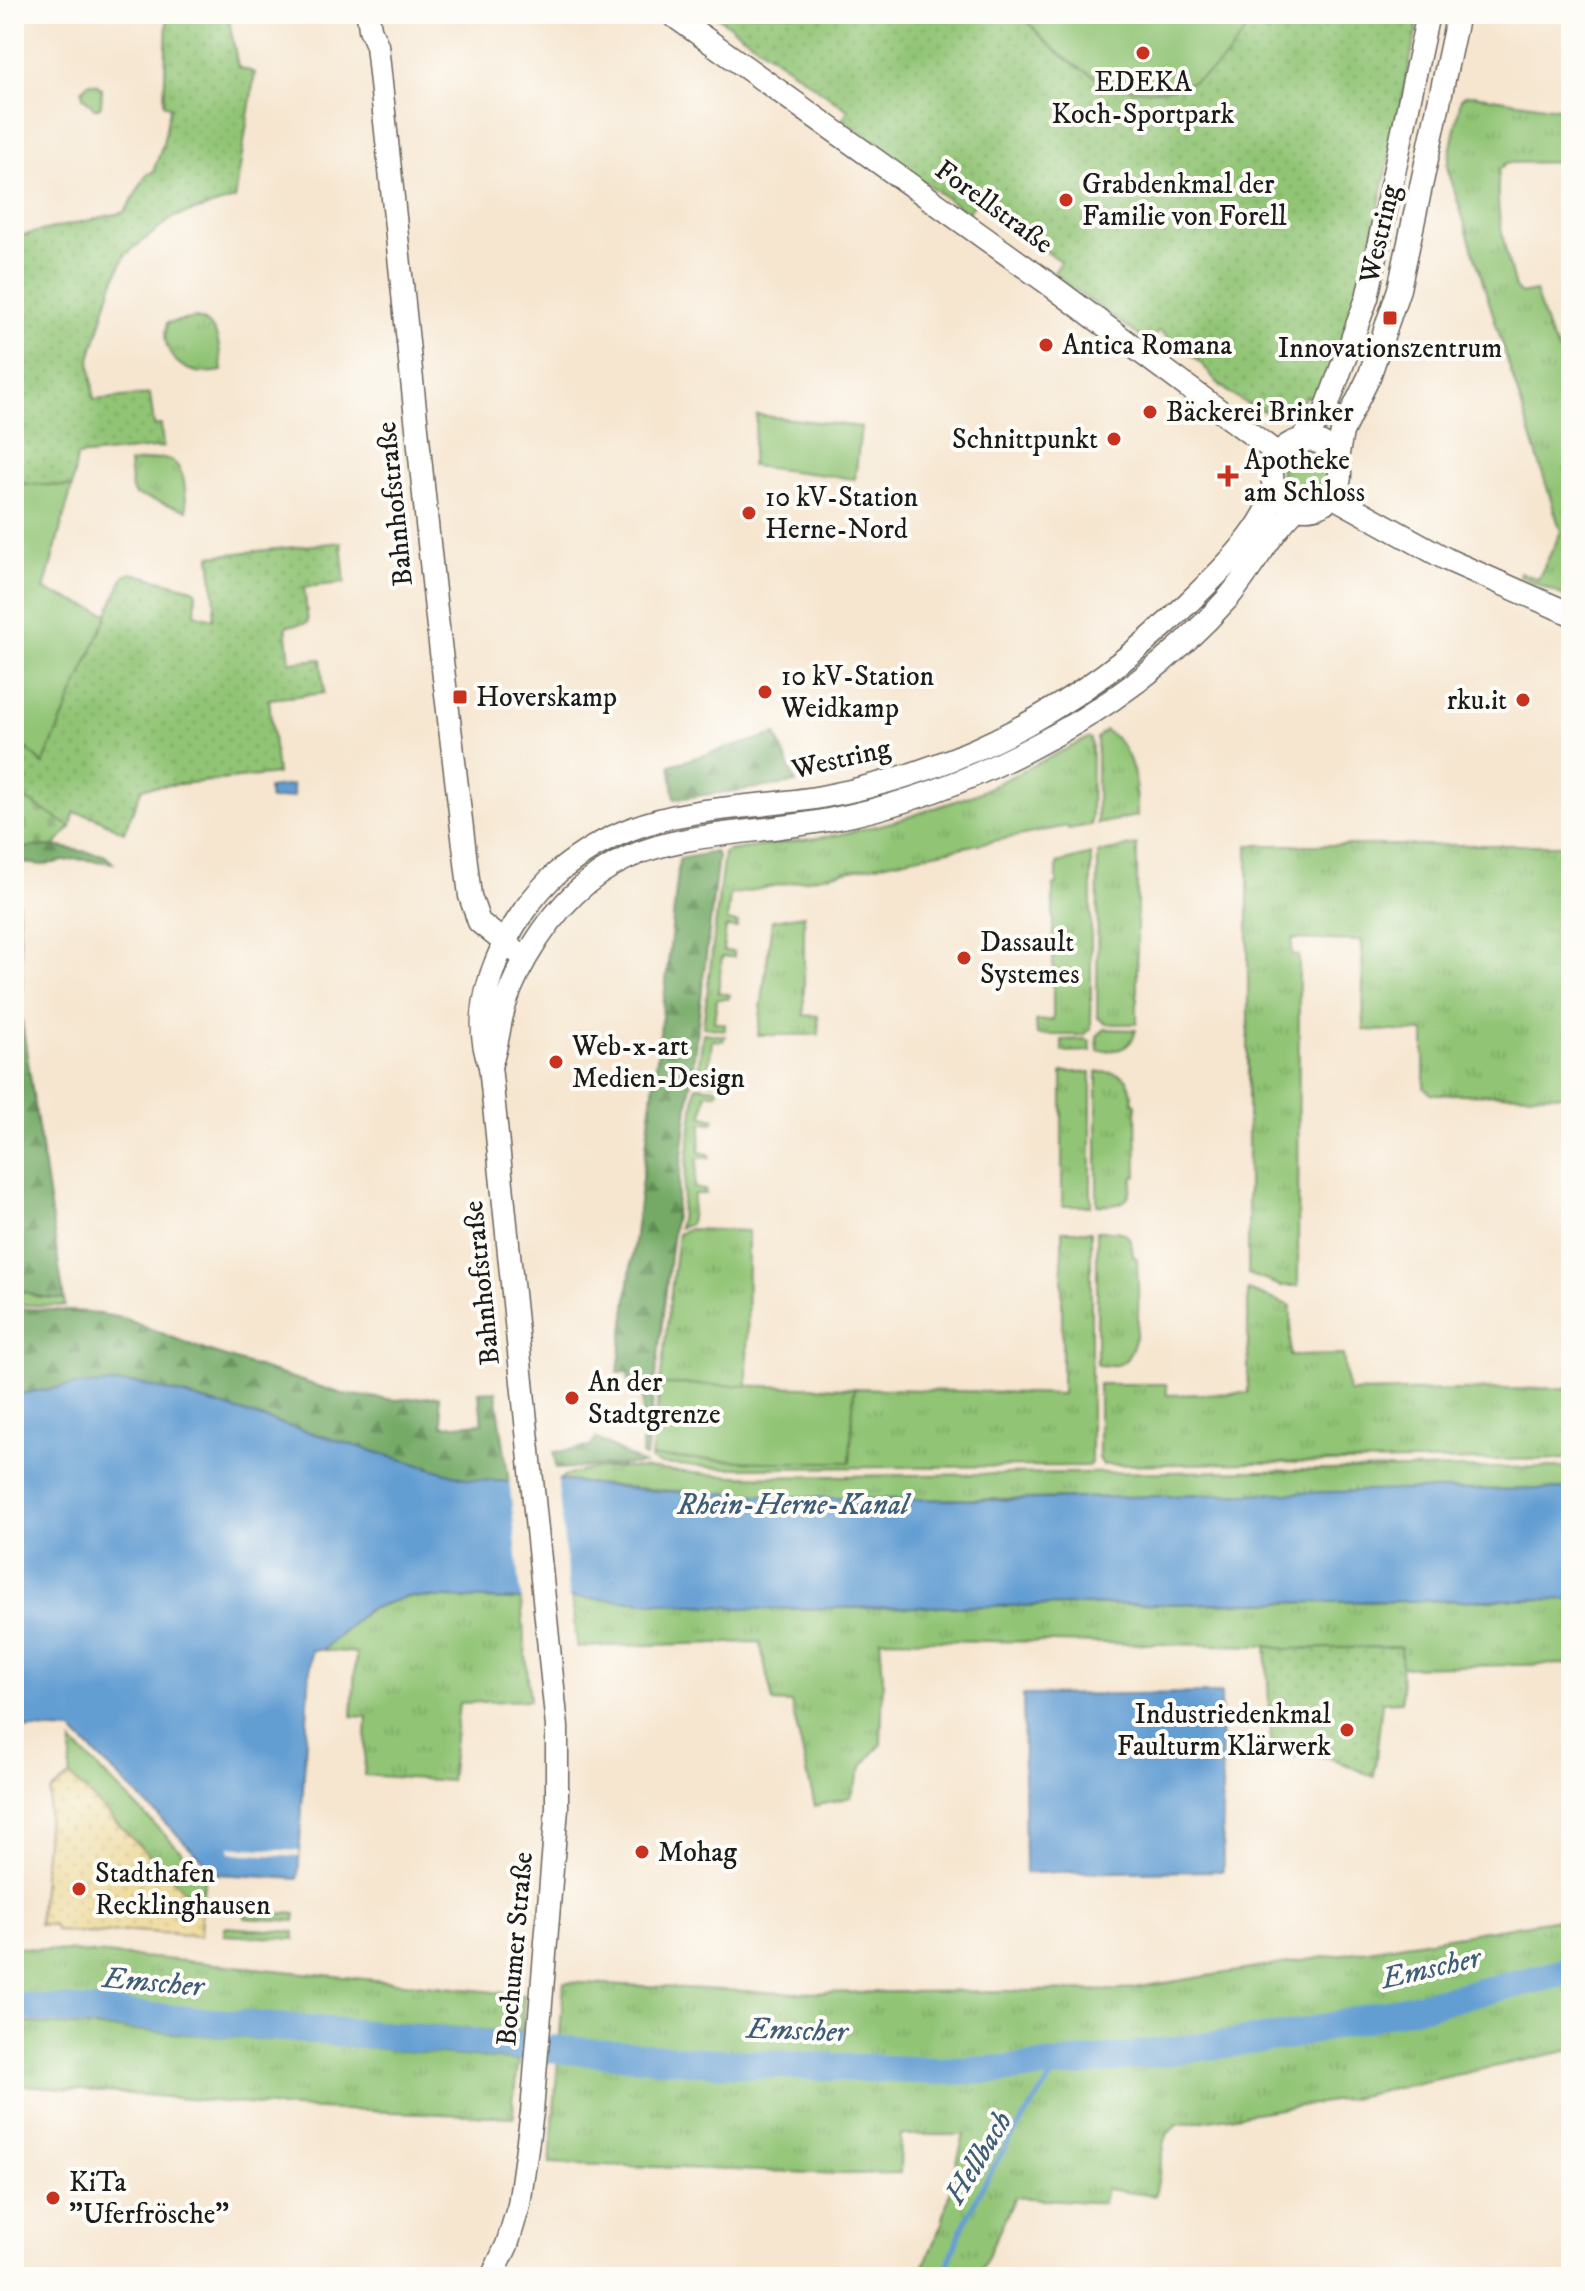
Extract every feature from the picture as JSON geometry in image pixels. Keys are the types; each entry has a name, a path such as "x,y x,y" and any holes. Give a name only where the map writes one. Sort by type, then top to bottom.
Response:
{"main road":[{"name":"Bahnhofstraße","path":"368,14 377,45 436,610 470,896 479,922 525,959"},
{"name":"Bahnhofstraße","path":"377,45 383,27 381,14"},
{"name":"Forellstraße","path":"671,14 1036,275 1278,454"},
{"name":"Westring","path":"1300,440 1324,415 1367,298 1428,14"},
{"name":"Westring","path":"1337,459 1342,432 1369,377 1399,289 1458,14"},
{"path":"1300,440 1322,443 1337,459 1340,478 1332,496 1317,506 1298,507 1275,489 1272,471 1278,454 1300,440"},
{"name":"Westring","path":"505,943 523,914 557,873 603,842 631,829 688,814 823,796 904,777 984,745 1073,696 1098,681 1164,626 1214,577 1263,518 1275,489"},
{"path":"1332,496 1448,560 1571,614"},
{"name":"Westring","path":"525,959 558,912 593,876 636,852 671,841 799,825 875,809 997,766 1087,717 1140,679 1202,625 1249,573 1298,507"},
{"name":"Bahnhofstraße","path":"505,943 491,976 483,1013 483,1048 490,1066 547,1621"},
{"path":"490,1066 497,1049 507,996 525,959"},
{"name":"Bochumer Straße","path":"492,2277 507,2245 519,2205 540,2016 557,1808 557,1727 547,1621"}],"green space":[{"path":"171,14 228,14 238,67 255,73 235,199 174,217 125,255 111,288 90,359 94,400 150,394 154,425 161,425 163,447 77,456 72,487 14,483 14,237 125,212 147,174 153,172 163,144 170,107 164,104 167,19"},
{"path":"713,14 1420,14 1366,268 1325,405 1306,396 1287,411 1264,411 1229,393 1198,360 1159,330 1149,343 1053,274 1061,262 976,202 967,213 877,149 879,145 843,119 848,110"},
{"name":"EDEKA Koch-Sportpark","path":"1022,14 1282,14 1269,32 1249,26 1223,61 1197,79 1170,89 1142,90 1114,84 1088,72 1063,56"},
{"path":"88,83 102,89 99,108 94,108 83,97 82,90"},
{"path":"1473,95 1571,110 1570,162 1506,163 1499,170 1498,200 1501,230 1515,288 1521,294 1535,291 1548,331 1561,356 1571,358 1571,599 1519,576 1520,572 1538,579 1561,532 1447,167 1461,99"},
{"path":"196,318 210,326 217,338 222,371 206,373 188,369 175,360 167,347 167,323"},
{"path":"757,415 861,427 855,479 751,466"},
{"path":"1305,447 1323,454 1330,472 1323,490 1305,497 1287,490 1280,472 1287,454"},
{"path":"164,458 172,461 181,472 187,510 135,495 132,490 129,463"},
{"path":"14,483 72,487 44,590 108,614 43,764 14,737"},
{"path":"341,542 345,583 304,587 308,623 286,626 290,662 321,659 324,693 269,699 277,774 142,788 124,832 95,817 74,813 71,827 14,792 14,737 43,763 124,576 132,573 193,589 196,591 195,614 213,619 215,603 210,556"},
{"path":"1105,730 1123,747 1128,757 1135,780 1137,816 1097,824 1097,738"},
{"path":"776,734 796,783 675,799 670,765"},
{"path":"1088,738 1092,746 1091,825 1068,829 1067,826 730,895 727,921 738,923 737,928 726,927 723,951 734,952 734,957 722,957 718,992 730,995 728,999 717,999 714,1022 725,1024 725,1030 703,1027 724,853 838,835 896,821 976,794"},
{"path":"14,792 71,827 54,846 27,847 14,856"},
{"path":"1137,845 1137,1024 1106,1024 1097,1017 1098,853"},
{"path":"1248,845 1571,845 1571,1095 1431,1094 1424,1087 1424,1032 1364,1030 1362,941 1292,939 1292,955 1299,956 1298,1286 1281,1286 1248,1274"},
{"path":"54,846 104,855 113,863 76,859 42,865 14,862 14,856 27,847"},
{"path":"715,852 718,856 646,1457 642,1456 643,1384 629,1383 628,1372 618,1373 679,859"},
{"path":"1091,854 1091,1029 1084,1035 1037,1035 1036,1021 1053,1020 1053,886 1057,885 1057,863"},
{"path":"14,871 17,877 22,992 14,997"},
{"path":"804,915 804,1015 818,1016 819,1035 758,1035 772,920"},
{"path":"20,1007 64,1299 36,1296 14,1288 14,1009"},
{"path":"1105,1029 1136,1030 1127,1046 1098,1051 1097,1036"},
{"path":"703,1033 725,1036 723,1041 712,1040 708,1075 719,1077 719,1082 697,1079"},
{"path":"1062,1040 1090,1041 1091,1051 1062,1052"},
{"path":"1062,1072 1091,1072 1091,1206 1062,1206"},
{"path":"1097,1072 1124,1077 1136,1104 1137,1176 1133,1177 1130,1193 1124,1202 1113,1205 1097,1205"},
{"path":"696,1086 718,1088 717,1093 706,1093 703,1116 715,1119 713,1123 702,1123 699,1152 709,1154 710,1158 698,1158 694,1188 705,1190 706,1194 694,1194 690,1224 679,1228"},
{"path":"689,1229 748,1231 747,1386 660,1384 678,1234"},
{"path":"1062,1231 1091,1231 1091,1463 1088,1466 724,1468 659,1464 651,1460 651,1457 850,1462 854,1388 1062,1394"},
{"path":"1097,1231 1124,1233 1130,1240 1133,1256 1137,1258 1137,1329 1129,1355 1117,1365 1097,1365"},
{"path":"14,1288 36,1296 64,1299 65,1306 14,1302"},
{"path":"1248,1290 1291,1306 1290,1356 1343,1355 1348,1392 1571,1388 1571,1459 1103,1465 1099,1458 1099,1384 1166,1384 1167,1395 1248,1393"},
{"path":"14,1308 88,1312 123,1318 207,1351 343,1394 396,1400 439,1396 443,1426 482,1423 479,1392 496,1391 509,1482 467,1479 180,1394 75,1385 14,1395"},
{"path":"660,1384 854,1388 850,1462 651,1457"},
{"path":"596,1438 643,1464 556,1469 554,1452 590,1447"},
{"path":"1571,1467 1571,1489 1017,1499 787,1497 558,1480 594,1469 615,1468 778,1477"},
{"path":"406,1597 521,1600 530,1700 459,1703 450,1781 364,1775 367,1717 352,1716 356,1653 322,1650 367,1610"},
{"path":"572,1597 758,1609 1571,1599 1571,1664 1401,1667 1400,1647 1286,1649 1266,1646 880,1639 883,1677 881,1744 863,1765 851,1797 815,1806 791,1703 773,1702 760,1642 577,1647"},
{"path":"1266,1646 1286,1649 1401,1647 1402,1701 1382,1702 1374,1777 1329,1757 1272,1757"},
{"path":"72,1742 205,1875 201,1908 70,1776"},
{"path":"245,1911 296,1914 295,1921 245,1918"},
{"path":"1571,1917 1571,2050 1346,2099 1177,2125 1165,2141 1155,2196 1106,2189 1103,2203 1015,2197 978,2277 919,2277 942,2223 964,2135 901,2135 900,2173 842,2174 550,2163 564,1982 783,1993 1121,1990"},
{"path":"225,1927 295,1932 295,1939 224,1935"},
{"path":"14,1947 524,1995 522,2033 14,1994"},
{"path":"14,2022 519,2061 513,2100 514,2117 294,2108 14,2084"}],"sand":[{"path":"70,1776 201,1908 200,1936 134,1931 97,1934 57,1931 53,1925 39,1924 50,1792"}],"water":[{"path":"292,785 294,797 270,800 268,788"},
{"name":"Rhein-Herne-Kanal","path":"136,1383 467,1479 509,1482 557,1480 657,1491 863,1499 1002,1500 1571,1489 1571,1599 758,1609 566,1597 521,1600 406,1597 367,1610 322,1650 311,1650 298,1879 217,1874 72,1731 14,1728 14,1395 75,1385"},
{"path":"1221,1693 1223,1871 1025,1873 1023,1695"}],"pier":[{"path":"557,1476 570,1601 522,1604 509,1478"},
{"path":"230,1847 299,1851 299,1857 230,1853"}],"waterway":[{"name":"Emscher","path":"14,2006 726,2063 989,2070 1061,2065 1288,2036 1571,1971"},
{"name":"Hellbach","path":"944,2277 965,2221 994,2166 1061,2065"}],"place":[{"name":"EDEKA Koch-Sportpark","path":"1143,53"},
{"name":"Grabdenkmal der Familie von Forell","path":"1066,200"},
{"name":"Innovationszentrum","path":"1390,318"},
{"name":"Antica Romana","path":"1046,345"},
{"name":"Bäckerei Brinker","path":"1150,412"},
{"name":"Schnittpunkt","path":"1114,439"},
{"name":"Apotheke am Schloss","path":"1228,476"},
{"name":"10 kV-Station Herne-Nord","path":"749,513"},
{"name":"10 kV-Station Weidkamp","path":"765,692"},
{"name":"Hoverskamp","path":"460,697"},
{"name":"rku.it","path":"1523,700"},
{"name":"Dassault Systemes","path":"964,958"},
{"name":"Web-x-art Medien-Design","path":"556,1062"},
{"name":"An der Stadtgrenze","path":"572,1398"},
{"name":"Industriedenkmal Faulturm Klärwerk","path":"1347,1730"},
{"name":"Mohag","path":"642,1852"},
{"name":"Stadthafen Recklinghausen","path":"79,1889"},
{"name":"KiTa \"Uferfrösche\"","path":"53,2198"}]}
